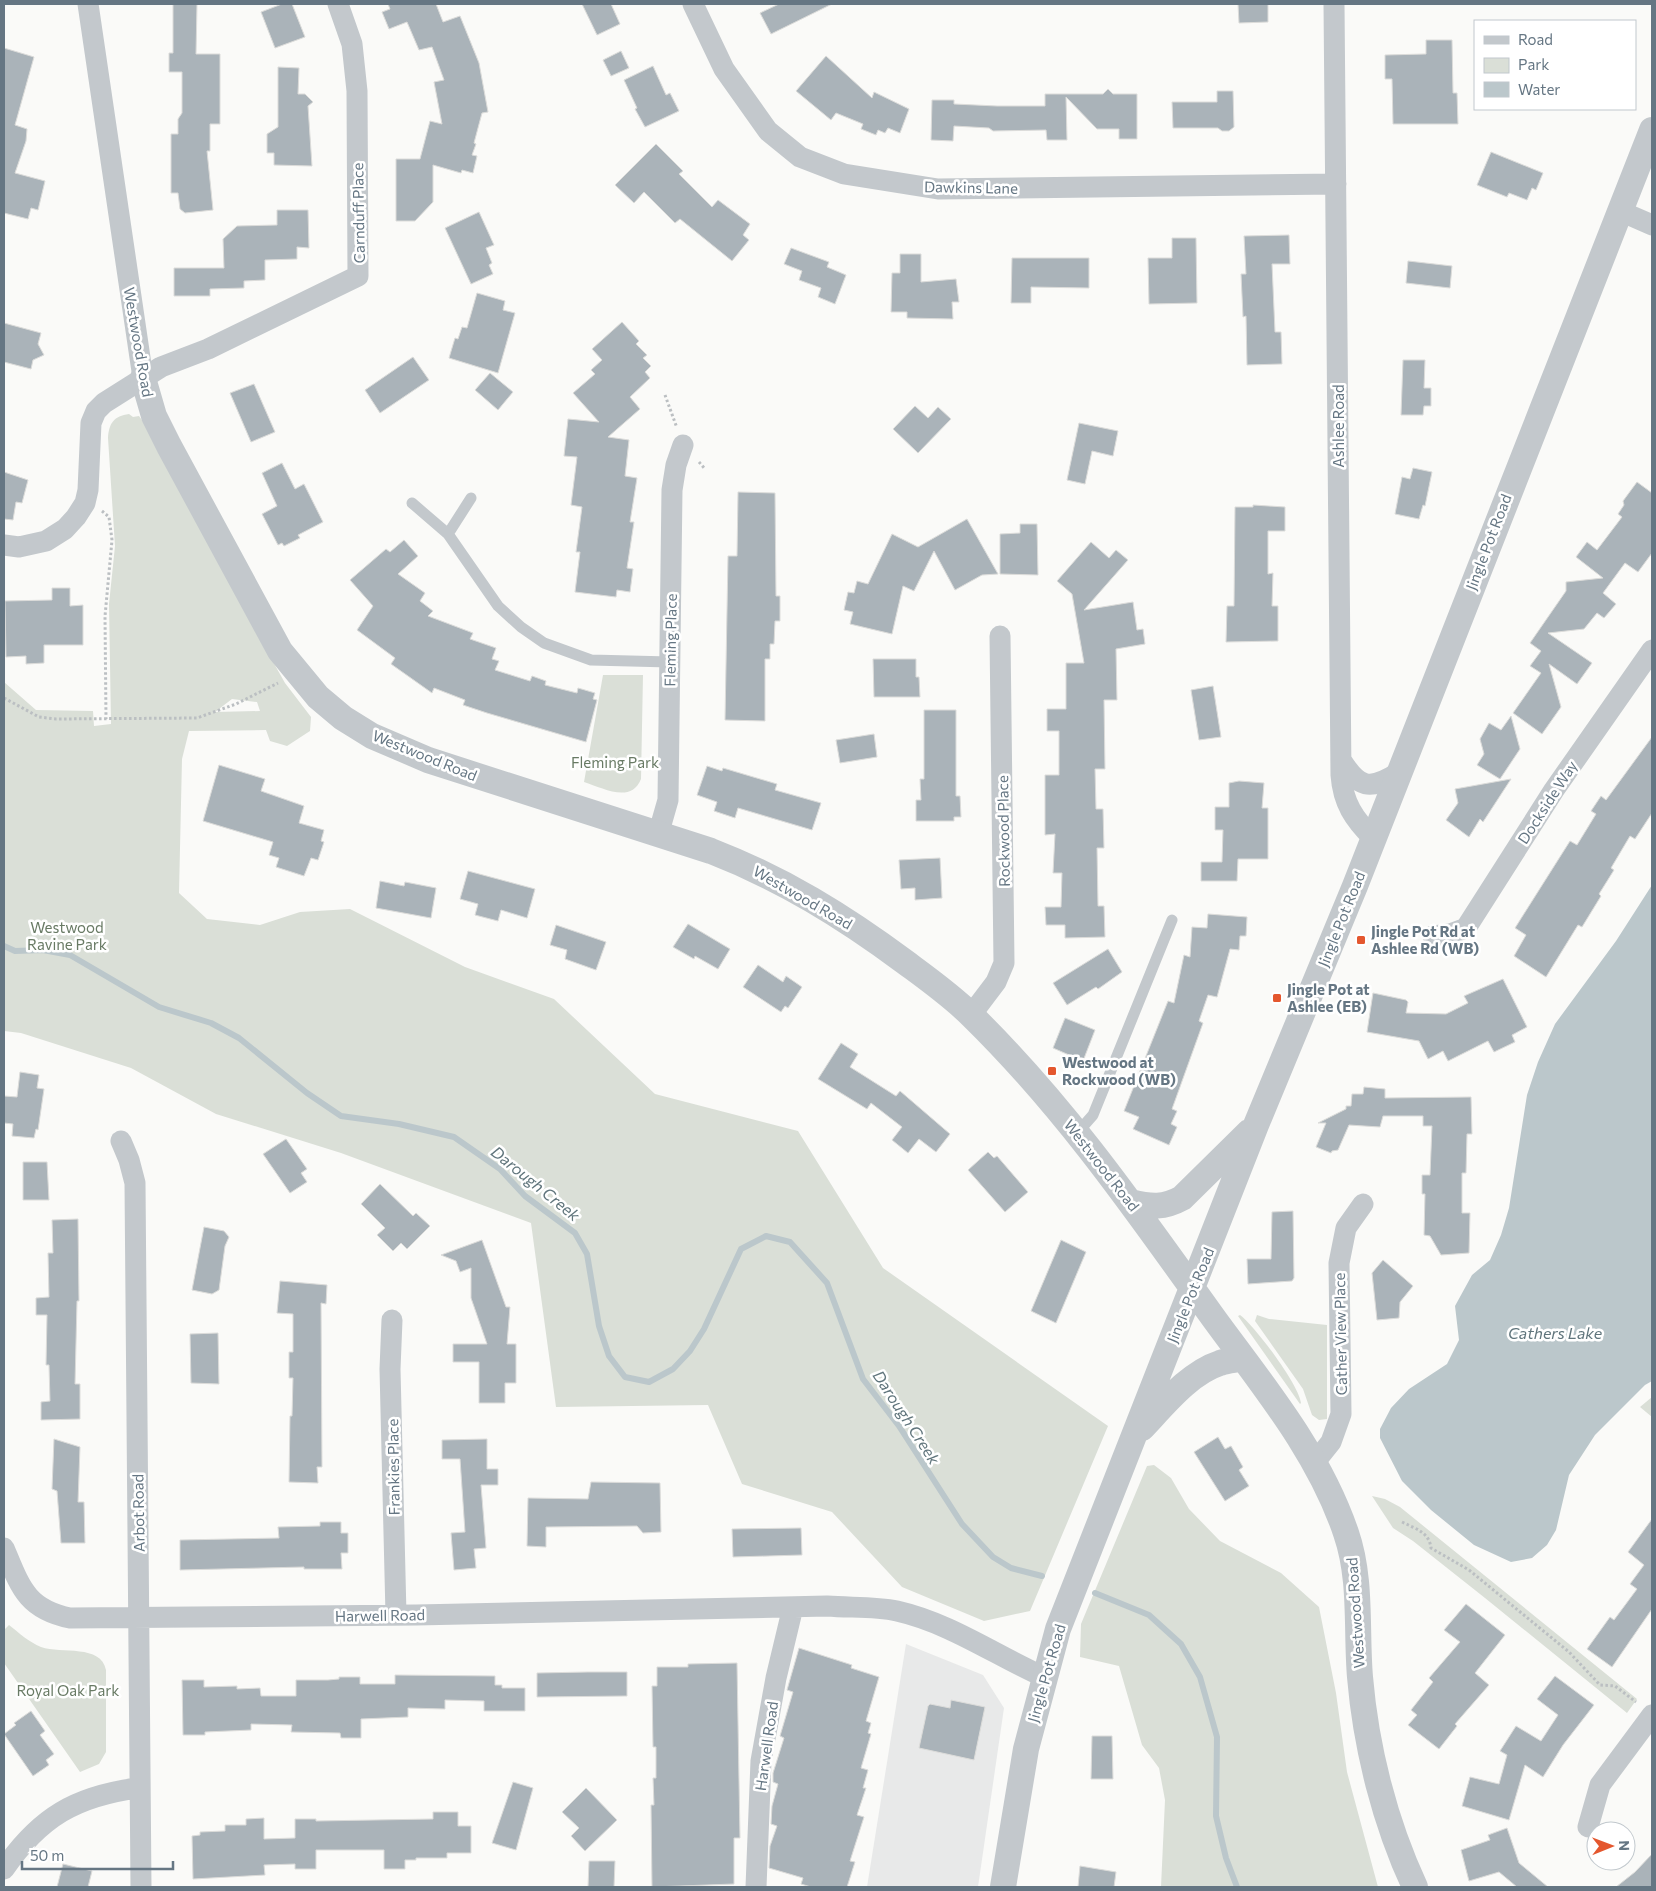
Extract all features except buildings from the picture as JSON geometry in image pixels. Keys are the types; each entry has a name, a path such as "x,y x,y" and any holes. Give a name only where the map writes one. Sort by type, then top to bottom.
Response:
{"street":[{"name":"Westwood Road","path":"88,4 143,378 154,416 266,628 296,673 318,697 343,718 372,736 402,749 459,771 658,835 756,869 792,887 895,955 971,1015 1078,1132 1132,1202 1244,1358 1315,1462 1348,1536 1356,1588 1360,1678 1369,1739 1387,1812 1415,1887"},
{"name":"Carnduff Place","path":"143,378 161,367 208,349 358,276 356,90 352,44 338,4"},
{"name":"Dawkins Lane","path":"693,4 724,69 768,131 800,157 844,174 938,189 1336,184"},
{"name":"Ashlee Road","path":"1334,4 1342,782 1348,804 1356,821 1373,838"},
{"name":"Jingle Pot Road","path":"1003,1887 1024,1758 1044,1676 1058,1629 1256,1124 1373,838 1652,130"},
{"path":"1620,210 1652,225"},
{"path":"4,545 19,547 46,541 66,529 84,503 88,490 89,434 93,417 104,403 143,378"},
{"name":"Fleming Place","path":"658,835 668,800 672,490 676,465 683,446"},
{"name":"Rockwood Place","path":"971,1015 996,982 1004,963 1000,636"},
{"name":"Dockside Way","path":"1433,936 1450,934 1466,928 1554,790 1652,650"},
{"path":"1341,760 1353,778 1369,785 1384,782 1398,773"},
{"path":"1132,1202 1158,1206 1170,1205 1182,1198 1256,1124"},
{"name":"Arbot Road","path":"121,1141 129,1160 135,1183 140,1710 138,1788 141,1887"},
{"name":"Cather View Place","path":"1315,1462 1331,1442 1341,1414 1339,1263 1346,1228 1363,1204"},
{"name":"Frankies Place","path":"392,1320 390,1369 396,1615"},
{"path":"1134,1436 1179,1390 1202,1372 1219,1363 1244,1358"},
{"name":"Harwell Road","path":"4,1548 25,1593 32,1602 47,1611 84,1619 793,1608 880,1609 906,1614 960,1634 1014,1664 1044,1676"},
{"name":"Harwell Road","path":"756,1887 761,1761 776,1678 793,1608"},
{"path":"1590,1821 1600,1785 1645,1710"},
{"path":"4,1869 48,1819 64,1808 108,1792 138,1788"}],"lane":[{"path":"448,534 471,498"},
{"path":"412,503 448,534 498,606 521,627 544,643 590,660 670,662"},
{"path":"1078,1132 1093,1116 1172,920"}],"path":[{"path":"99,508 109,517 112,540 105,616 106,719"},
{"path":"4,698 39,716 106,719 197,718 236,704 296,673"},
{"path":"1402,1522 1425,1534 1430,1539 1432,1548 1469,1570 1569,1652 1600,1685 1615,1686 1645,1710"}],"shaded area":[{"path":"906,1644 983,1675 1004,1708 978,1887 867,1887"}],"green space":[{"name":"Westwood Ravine Park","path":"129,414 133,417 139,416 144,423 285,683 311,717 310,731 287,746 270,741 266,730 189,731 182,759 179,893 207,919 260,925 300,912 350,909 465,967 554,999 655,1094 798,1131 883,1268 1108,1426 1030,1611 984,1621 902,1587 832,1512 742,1484 708,1405 556,1407 531,1223 341,1153 216,1114 131,1068 21,1033 4,1031 4,682 36,710 93,711 94,726 111,724 109,604 115,546 108,438 113,421 120,416","holes":["232,699 257,702 260,711 215,712"]},
{"name":"Fleming Park","path":"603,675 643,675 641,779 636,787 624,793 584,782"},
{"path":"1240,1315 1256,1331 1285,1370 1293,1383 1300,1404 1238,1316"},
{"path":"1257,1315 1269,1319 1327,1325 1327,1419 1319,1420 1312,1415 1303,1389 1255,1321"},
{"path":"1652,1397 1652,1417 1640,1407"},
{"path":"1154,1465 1171,1478 1189,1509 1220,1541 1281,1573 1319,1607 1336,1693 1347,1772 1378,1887 1161,1887 1165,1800 1159,1768 1142,1745 1119,1666 1080,1657 1081,1624 1147,1466"},
{"path":"1372,1496 1385,1499 1400,1507 1637,1699 1627,1713 1413,1541 1393,1528"},
{"name":"Royal Oak Park","path":"9,1625 28,1640 41,1647 89,1653 97,1656 103,1662 106,1670 106,1752 99,1764 80,1772 4,1663 4,1630"}],"water":[{"name":"Cathers Lake","path":"1652,885 1652,1381 1645,1385 1595,1435 1569,1475 1556,1530 1547,1545 1532,1558 1511,1562 1474,1545 1431,1510 1402,1481 1380,1438 1380,1429 1391,1408 1409,1389 1447,1364 1459,1340 1455,1306 1472,1275 1490,1260 1501,1235 1509,1208 1527,1095 1538,1062 1555,1024 1616,941"}],"waterway":[{"name":"Darough Creek","path":"4,946 15,951 43,950 70,955 159,1007 211,1023 239,1038 307,1093 341,1116 399,1124 454,1137 500,1169 525,1196 575,1233 587,1254 599,1326 609,1356 625,1377 649,1382 673,1369 690,1351 704,1329 741,1249 766,1236 790,1242 827,1283 863,1379 899,1426 962,1524 993,1557 1011,1568 1042,1576"},
{"name":"Darough Creek","path":"1095,1593 1149,1615 1181,1644 1200,1677 1217,1737 1216,1816 1226,1858 1237,1887"}],"place":[{"name":"Jingle Pot Rd at Ashlee Rd (WB)","path":"1361,940"},
{"name":"Jingle Pot at Ashlee (EB)","path":"1277,998"},
{"name":"Westwood at Rockwood (WB)","path":"1052,1071"}]}
